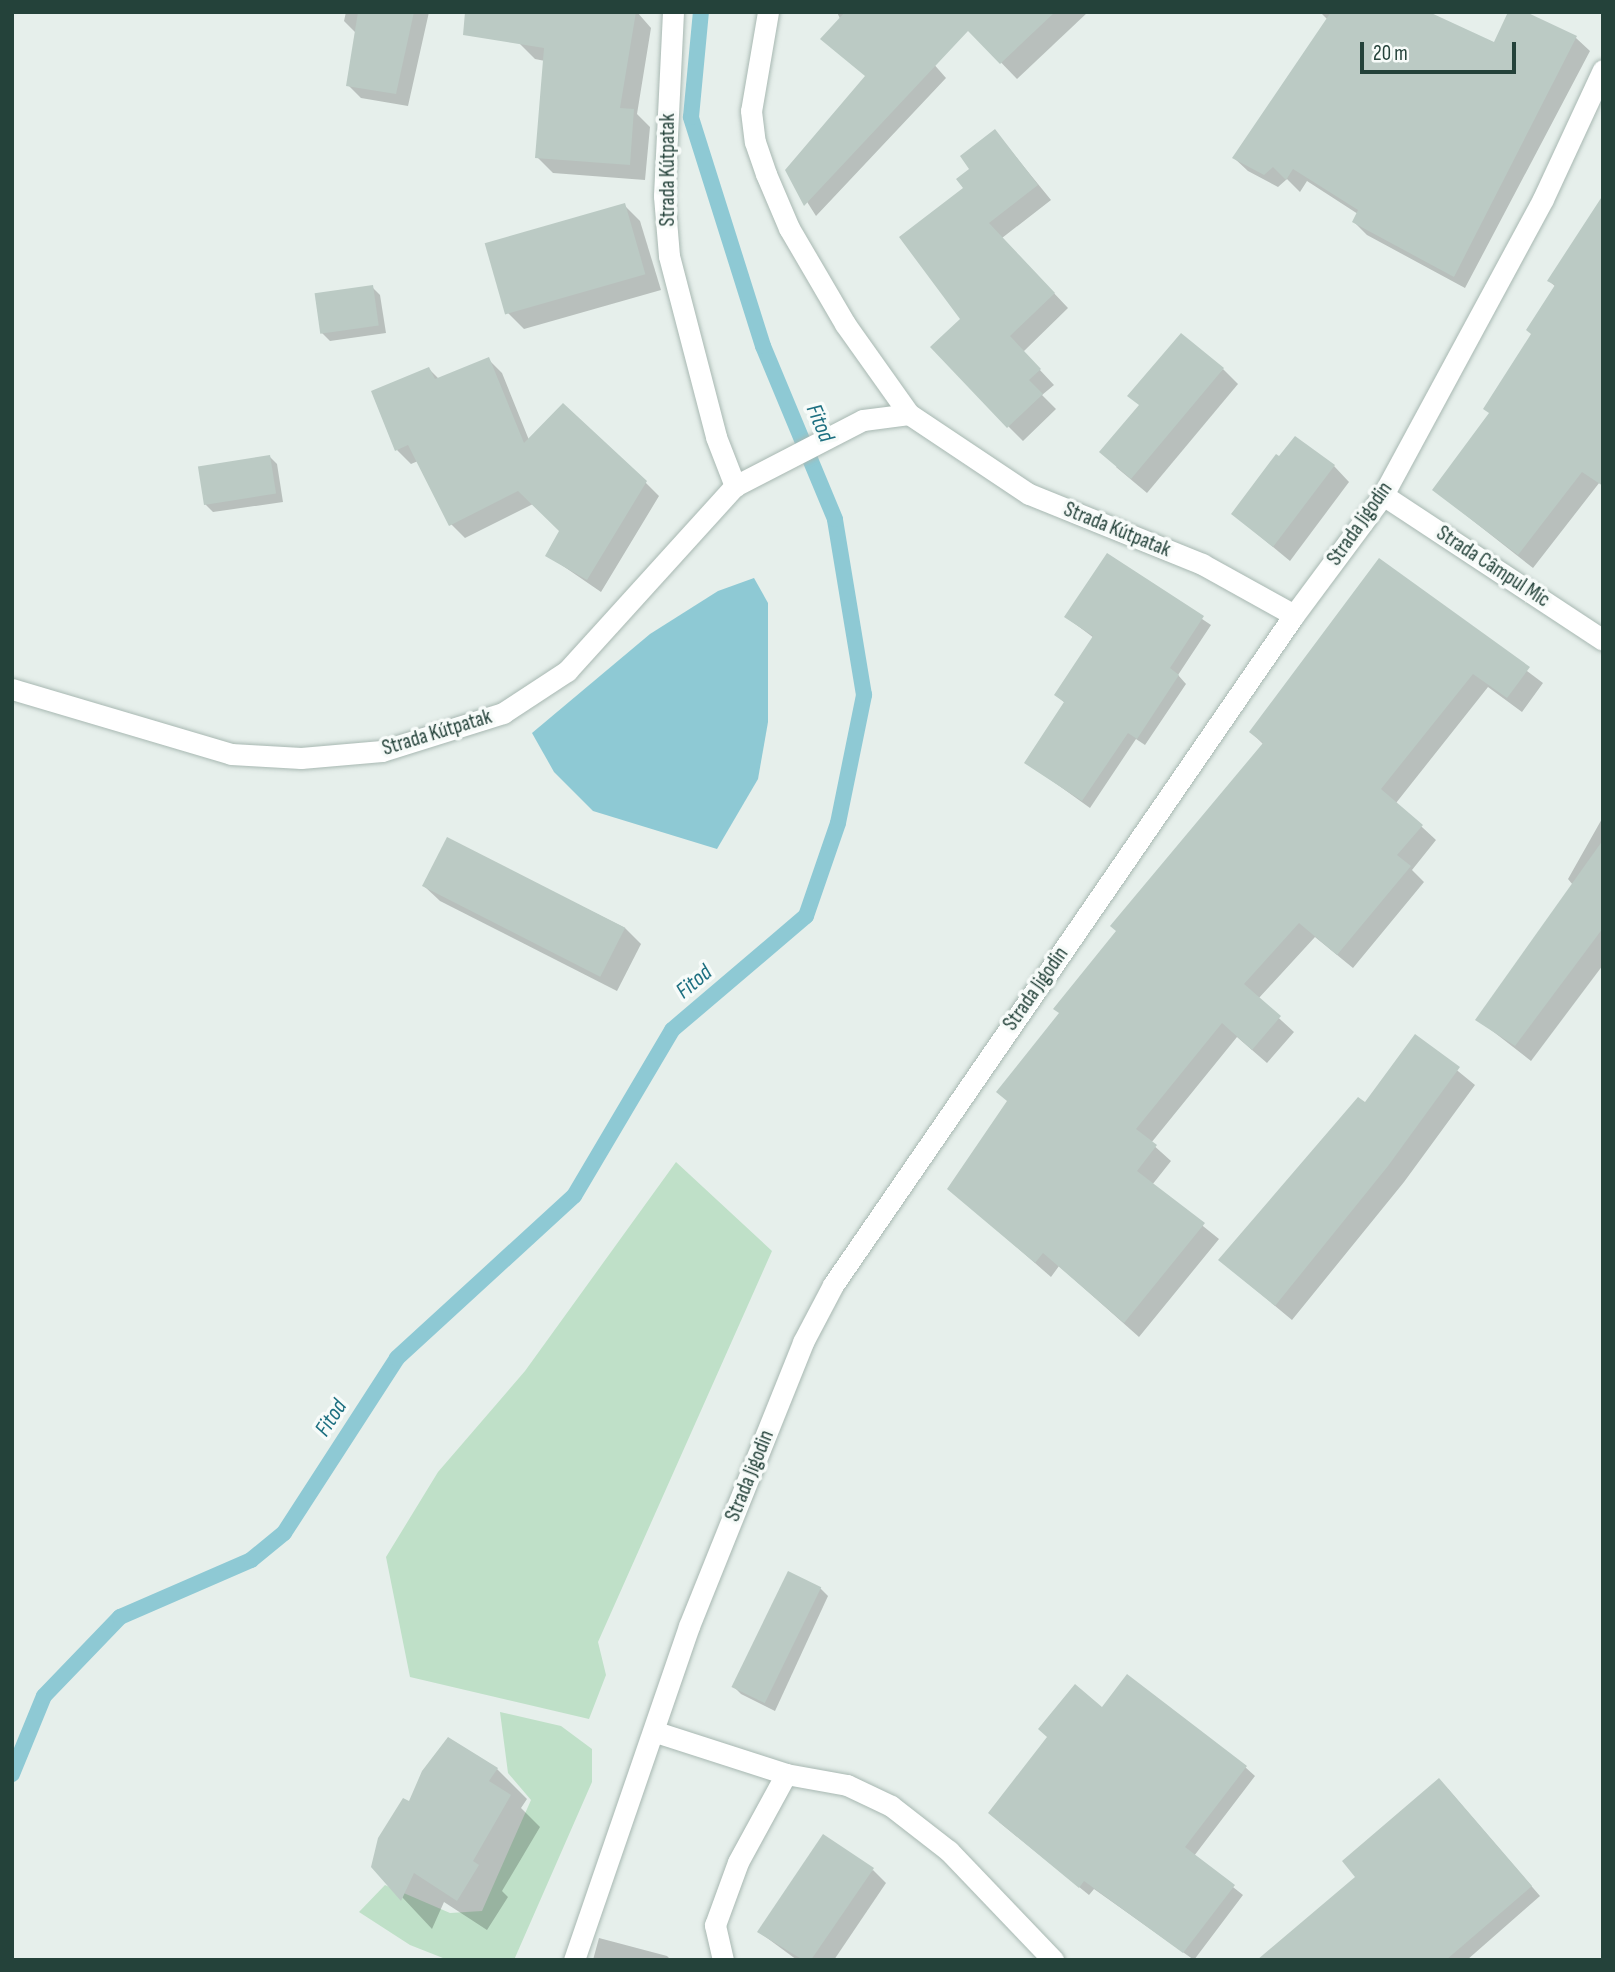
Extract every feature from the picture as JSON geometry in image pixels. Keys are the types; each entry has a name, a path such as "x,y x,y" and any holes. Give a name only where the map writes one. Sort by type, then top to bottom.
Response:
{"street":[{"name":"Strada Kútpatak","path":"673,12 664,196 669,256 716,437 735,486"},
{"name":"Strada Kútpatak","path":"768,12 751,111 765,174 789,228 838,312 909,414 1029,494 1202,564 1294,615"},
{"name":"Strada Jigodin","path":"574,1960 656,1732 695,1613 803,1342 833,1284 1294,615 1383,495 1543,199 1603,70"},
{"name":"Strada Kútpatak","path":"12,689 231,754 301,758 382,751 503,713 567,670 735,486 863,420 909,414"},
{"name":"Strada Câmpul Mic","path":"1383,495 1603,640"},
{"path":"656,1732 786,1774 847,1786 891,1806 949,1851 1053,1960"},
{"path":"723,1960 715,1925 738,1862 786,1774"}],"green space":[{"path":"676,1162 772,1251 598,1642 606,1675 589,1719 410,1677 386,1557 438,1472 525,1371"},
{"path":"500,1712 561,1726 592,1749 592,1782 514,1960 448,1960 410,1945 359,1912 385,1885 450,1913 482,1911 531,1800 508,1773"}],"water":[{"path":"754,578 768,603 768,722 758,779 717,849 593,811 554,772 532,733 650,634 718,591"}],"building":[{"path":"358,12 414,12 396,94 346,86"},
{"path":"465,12 636,12 620,108 634,109 630,165 535,158 544,48 463,35"},
{"path":"845,12 1055,12 1000,64 968,31 804,206 785,170 865,76 820,39"},
{"path":"1331,12 1429,12 1494,42 1508,12 1526,12 1577,36 1454,277 1352,222 1358,210 1293,169 1286,180 1273,167 1264,175 1232,158"},
{"path":"995,129 1038,185 989,223 1055,293 1010,336 1041,369 1029,380 1043,394 1007,428 930,347 960,319 899,237 963,188 956,179 969,169 960,156"},
{"path":"1603,195 1603,486 1582,472 1518,555 1432,490 1489,413 1483,409 1531,334 1526,330 1555,285 1547,281"},
{"path":"625,203 645,274 505,314 485,243"},
{"path":"373,285 379,326 320,334 315,293"},
{"path":"1181,333 1224,368 1131,479 1099,452 1139,405 1127,396"},
{"path":"489,357 524,443 563,403 647,481 587,580 545,556 559,531 518,491 449,526 408,445 395,451 371,391 429,367 435,379"},
{"path":"1295,436 1335,465 1273,547 1231,514 1276,454 1279,456"},
{"path":"270,455 276,494 204,505 198,466"},
{"path":"1107,553 1204,616 1170,668 1179,675 1137,739 1128,733 1082,801 1024,763 1064,702 1054,695 1093,636 1064,617"},
{"path":"1379,558 1530,667 1507,698 1473,674 1381,789 1423,825 1397,855 1411,866 1337,955 1299,923 1244,984 1281,1016 1252,1050 1222,1023 1136,1129 1157,1145 1137,1171 1205,1223 1124,1323 1043,1253 1035,1263 947,1189 1007,1101 996,1092 1059,1013 1053,1009 1116,931 1110,926 1263,743 1249,732"},
{"path":"447,837 625,928 600,977 422,886"},
{"path":"1603,840 1603,928 1515,1046 1475,1020"},
{"path":"1415,1034 1460,1067 1388,1166 1275,1306 1218,1260 1358,1097 1365,1102"},
{"path":"788,1571 821,1587 765,1703 731,1687"},
{"path":"1127,1674 1247,1766 1185,1847 1235,1885 1183,1953 1084,1881 1079,1888 988,1813 1047,1737 1038,1729 1075,1684 1102,1707"},
{"path":"448,1737 498,1768 489,1781 511,1795 473,1861 479,1865 457,1901 414,1873 401,1901 371,1867 378,1838 403,1798 409,1801 422,1771"},
{"path":"1439,1778 1532,1886 1446,1960 1257,1960 1355,1877 1342,1861"},
{"path":"823,1834 874,1868 811,1960 803,1960 757,1932"}],"waterway":[{"name":"Fitod","path":"12,1774 44,1696 120,1617 251,1560 284,1533 397,1358 574,1196 672,1030 806,916 838,823 864,695 835,519 763,346 691,117 701,12"}]}
